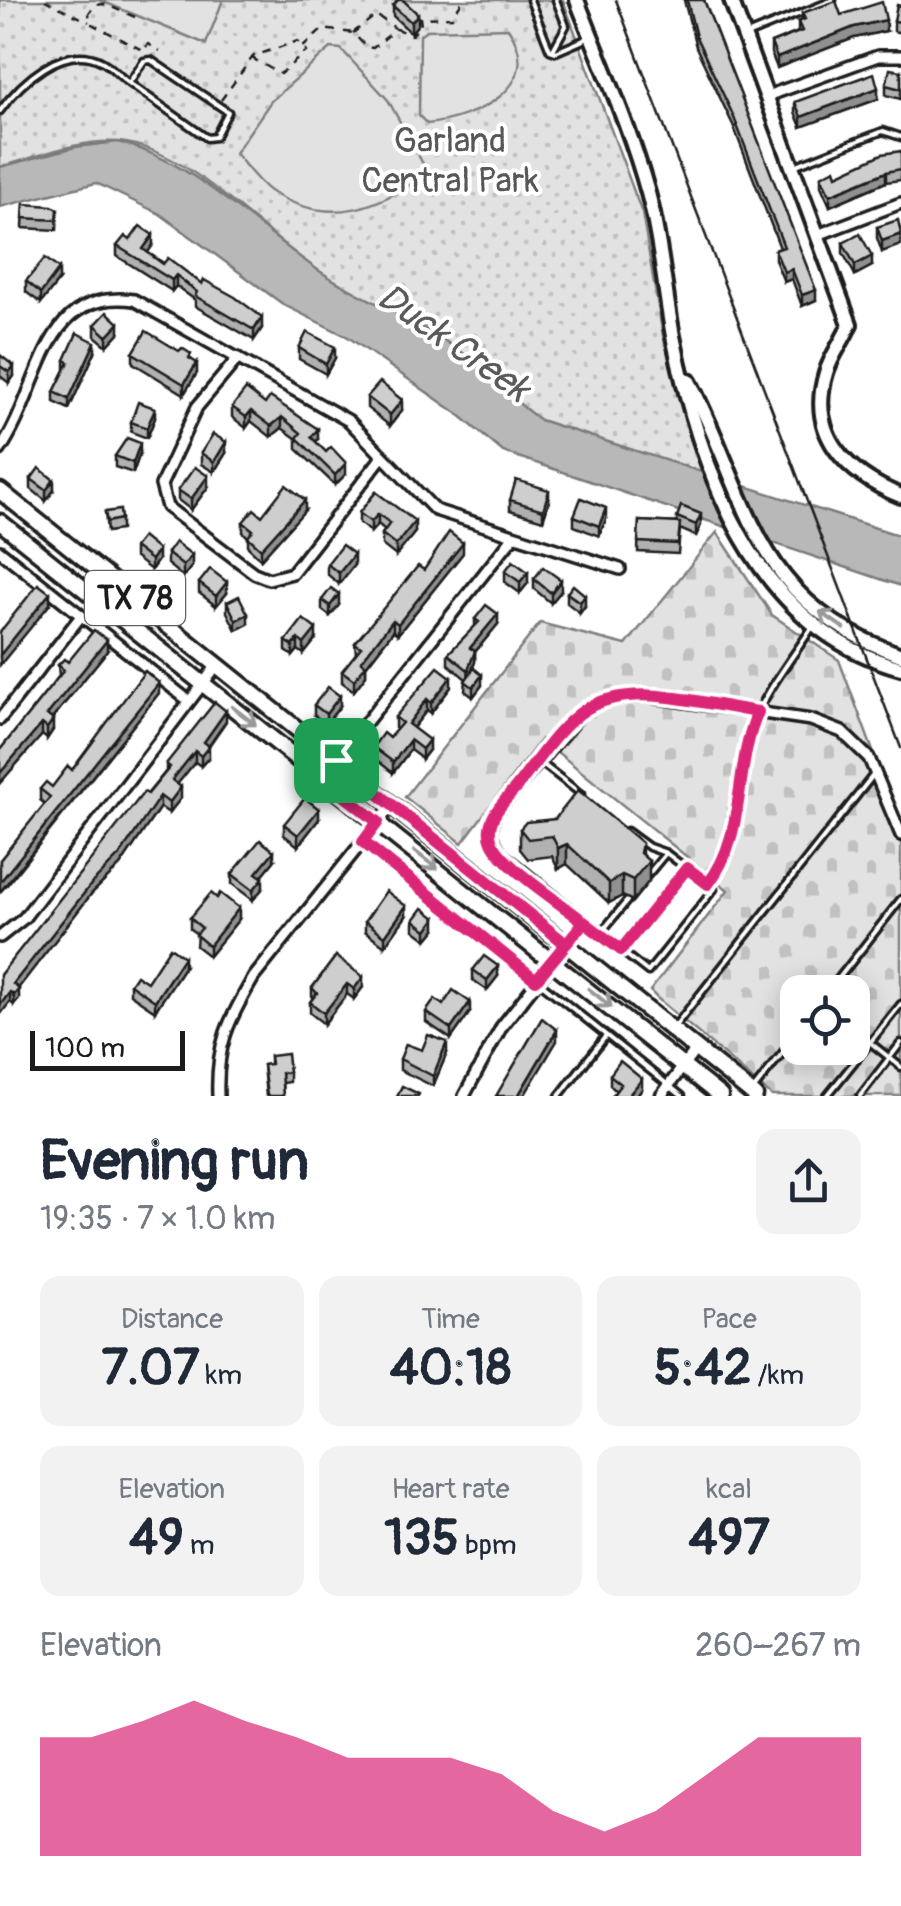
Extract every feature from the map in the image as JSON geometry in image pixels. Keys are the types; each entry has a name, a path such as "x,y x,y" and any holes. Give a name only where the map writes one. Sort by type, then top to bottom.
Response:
{"main road":[{"name":"TX 78","path":"0,492 753,1094"},
{"name":"TX 78","path":"0,522 720,1096"}],"street":[{"path":"576,0 648,192 681,366 755,563 780,596 814,626 855,651 901,668"},
{"path":"730,0 820,234 850,324 827,369 820,402 823,427 850,468 870,483 901,496"},
{"path":"767,96 878,56 901,56"},
{"path":"820,234 901,203"},
{"path":"0,450 22,414 61,322 93,300 134,300 326,405 350,422 435,510 620,569"},
{"path":"238,358 197,407 161,485 168,506 254,573 269,579 292,573 382,457"},
{"path":"708,438 751,529 776,568 834,622 901,656"},
{"path":"322,778 513,536"},
{"path":"0,551 190,701"},
{"path":"0,719 81,616"},
{"path":"0,936 24,918 218,664"},
{"path":"464,1096 491,1042 584,922 500,854 492,842 495,814 570,722 607,699 646,696 811,720 842,732 869,758 901,836"},
{"path":"218,1096 217,1055 238,1005 392,805"},
{"path":"661,1096 696,1049"}],"lane":[{"path":"530,0 552,52"},
{"path":"552,52 566,26 556,0"},
{"path":"744,36 833,0"},
{"path":"552,52 591,36"},
{"path":"0,111 34,75 64,59 100,60 129,84 207,138 215,137 227,120 228,112 151,60 144,61 129,84"},
{"path":"794,166 883,132 901,137"},
{"path":"708,884 728,852 744,754 758,712 814,626"},
{"path":"538,761 593,804"},
{"path":"672,1030 876,772"},
{"path":"584,922 648,972 714,889 666,852 648,847 621,826"},
{"path":"363,842 682,1096"},
{"path":"647,876 666,852"},
{"path":"621,950 687,868"},
{"path":"841,975 901,899"},
{"path":"600,934 627,901"},
{"path":"827,1096 901,1004"},
{"path":"559,1096 606,1036"},
{"path":"871,1043 901,1067"},
{"path":"860,1096 901,1043"},
{"path":"753,1094 780,1057"}],"path":[{"path":"46,0 144,51 148,44 160,51"},
{"path":"420,18 452,17 463,0"},
{"path":"90,23 90,10 100,4 135,17"},
{"path":"353,33 376,15 412,35 421,25 420,18 410,9"},
{"path":"302,46 324,29 353,33 368,49 396,29"},
{"path":"224,96 252,58 269,48 298,41 307,51 280,74 252,58"}],"green space":[{"name":"Garland Central Park","path":"0,0 563,0 642,213 663,336 703,475 597,445 538,419 477,363 320,272 197,175 144,147 118,142 89,143 0,167"},
{"path":"99,0 223,0 206,44"},
{"path":"508,28 518,49 519,67 512,83 484,107 427,124 419,116 420,35 426,30"},
{"path":"331,48 341,49 388,100 428,173 372,204 334,211 294,203 273,193 235,153 271,101"},
{"path":"717,532 772,615 839,660 901,826 901,1096 772,1096 657,998 650,991 728,890 541,739 462,843 405,797 540,623 626,645"}],"shaded area":[{"path":"118,142 147,151 199,179 318,270 439,337 540,420 901,536 901,586 503,452 458,414 348,337 284,305 160,214 96,183 0,207 0,167 75,147"}],"building":[{"path":"398,0 418,14 411,22 393,6"},
{"path":"687,0 704,0 816,290 802,295 792,269 784,272 775,250 784,247 733,115 696,37"},
{"path":"836,1 841,15 882,2 886,20 854,27 777,58 771,43 802,31 798,22 805,19 802,13"},
{"path":"897,5 901,6 901,22 894,21"},
{"path":"890,69 901,71 901,89 886,85"},
{"path":"874,73 878,88 801,117 795,102"},
{"path":"901,151 901,169 830,195 821,176 835,169 837,175 882,154"},
{"path":"24,204 52,206 58,209 57,220 23,218"},
{"path":"898,220 901,234 882,241 877,227"},
{"path":"140,226 153,235 143,249 163,264 168,258 202,284 204,280 235,297 262,317 254,330 195,296 197,292 176,275 172,280 117,246 125,236 130,240"},
{"path":"860,234 872,256 855,265 843,243"},
{"path":"45,258 59,269 41,293 26,281"},
{"path":"107,312 119,323 107,336 95,325"},
{"path":"146,331 191,354 189,358 197,363 184,384 133,353"},
{"path":"307,332 335,347 326,364 299,348"},
{"path":"77,333 95,342 69,399 54,392 69,362 65,360"},
{"path":"0,355 14,366 9,372 0,366"},
{"path":"380,382 402,400 390,415 367,397"},
{"path":"246,389 265,404 270,397 318,429 311,437 326,452 331,447 346,463 335,475 297,438 301,433 282,417 271,426 251,411 246,417 232,407"},
{"path":"138,402 155,408 147,428 131,422"},
{"path":"213,434 226,442 214,462 201,453"},
{"path":"127,438 140,443 133,463 115,456"},
{"path":"195,467 208,476 191,499 178,490"},
{"path":"39,468 54,480 46,490 31,479"},
{"path":"516,480 549,490 543,510 510,500"},
{"path":"286,485 305,500 261,549 248,537 253,530 243,522 254,509 262,516"},
{"path":"376,492 415,521 396,545 382,534 390,523 378,514 371,522 359,513"},
{"path":"581,498 606,508 599,526 574,516"},
{"path":"681,506 701,514 696,525 677,517"},
{"path":"120,510 121,519 107,522 105,512"},
{"path":"639,521 680,523 678,544 638,542"},
{"path":"449,532 463,543 398,624 393,620 361,661 366,665 354,680 342,671 361,647 355,643 418,566 424,570"},
{"path":"142,537 158,550 151,560 134,547"},
{"path":"175,542 192,555 183,566 167,553"},
{"path":"342,545 354,554 339,573 327,564"},
{"path":"513,561 528,572 520,582 505,571"},
{"path":"543,567 561,580 551,593 534,579"},
{"path":"210,569 227,582 216,596 199,583"},
{"path":"38,584 50,593 0,655 0,632"},
{"path":"573,585 585,595 580,602 567,593"},
{"path":"331,588 339,594 330,606 322,600"},
{"path":"239,596 248,614 236,620 227,602"},
{"path":"486,605 498,614 470,648 475,651 468,670 448,654 479,622 475,619"},
{"path":"303,619 316,629 304,644 298,639 293,646 286,641"},
{"path":"94,630 107,640 47,715 53,720 47,728 42,724 0,773 0,750 64,670 58,665 64,659 68,662"},
{"path":"438,667 451,677 408,724 429,740 422,749 410,740 393,762 373,747 383,733 389,738 402,723 395,717"},
{"path":"474,668 482,675 473,687 465,681"},
{"path":"145,671 159,683 0,882 0,860 50,797 40,789 46,782 52,787 68,766 72,770"},
{"path":"328,687 340,696 326,714 314,705"},
{"path":"215,702 226,711 204,742 209,746 201,756 195,751 172,780 181,787 169,803 160,796 120,855 92,883 13,984 19,989 14,995 10,992 0,1005 0,975 144,792 148,794 170,767 166,764"},
{"path":"578,790 642,843 640,853 649,861 633,880 622,875 609,883 567,844 558,848 552,836 528,839 520,829 526,822 555,819"},
{"path":"305,798 319,809 298,835 284,824"},
{"path":"260,840 274,851 256,873 263,878 253,890 232,874"},
{"path":"386,891 406,906 385,936 365,921"},
{"path":"211,893 217,898 220,893 239,908 209,946 196,935 202,928 190,918"},
{"path":"423,908 436,918 427,930 414,920"},
{"path":"170,947 184,957 155,1001 130,984 136,975 147,982"},
{"path":"336,956 363,977 354,989 347,984 324,1013 310,1002 317,993 312,988"},
{"path":"484,956 498,966 487,980 473,970"},
{"path":"453,990 470,1002 451,1029 426,1012 435,999 443,1005"},
{"path":"542,1018 557,1030 518,1096 496,1096"},
{"path":"428,1035 447,1042 433,1076 400,1059 406,1044 422,1050"},
{"path":"287,1054 289,1072 281,1073 283,1096 267,1096 263,1065 271,1064 270,1056"},
{"path":"620,1061 642,1079 628,1096 612,1096 621,1084 610,1075"},
{"path":"402,1086 419,1094 418,1096 397,1096"}],"railway":[{"path":"616,0 901,748"}],"route":[{"path":"336,760 322,778 378,822 363,842 536,980 584,922 621,950 687,868 708,884 720,870 734,830 744,754 758,712 629,695 607,699 570,722 495,814 490,826 492,842 500,854 584,922 566,944 336,760"}],"water label":[{"name":"Duck Creek","path":"454,342"}]}
